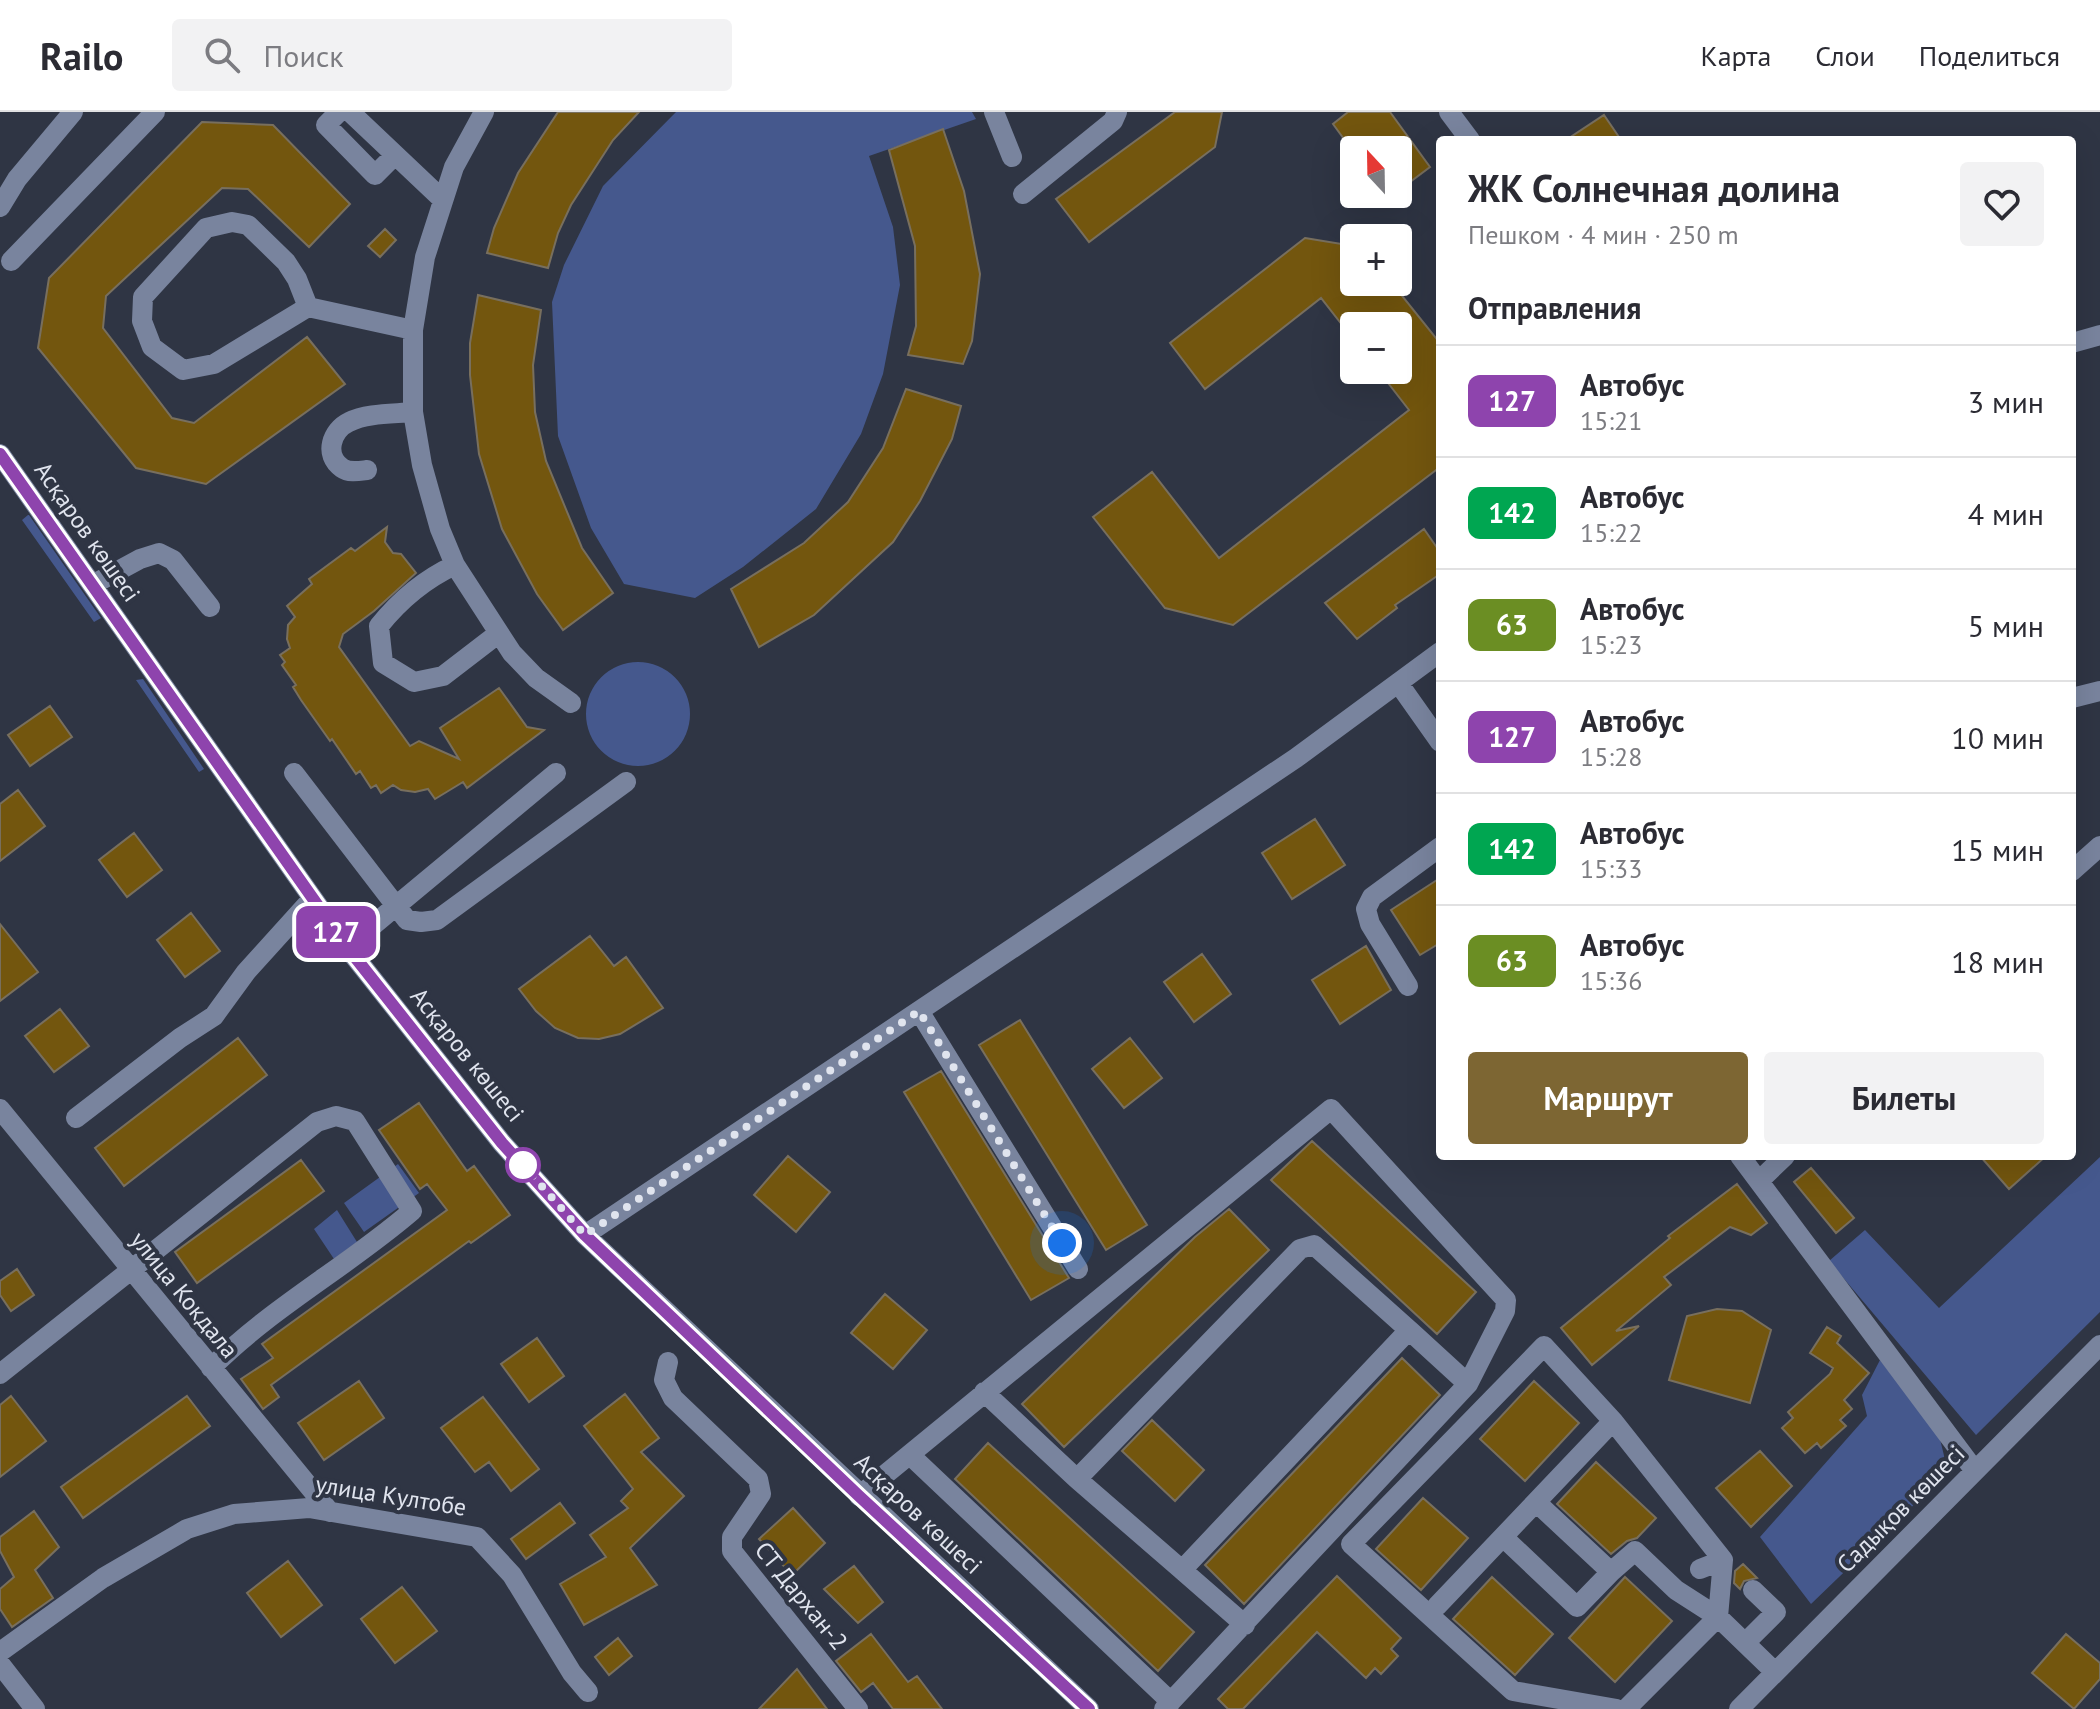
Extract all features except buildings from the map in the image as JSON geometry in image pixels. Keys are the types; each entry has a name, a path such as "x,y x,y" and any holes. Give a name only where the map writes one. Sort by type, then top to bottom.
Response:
{"street":[{"path":"0,207 17,179 73,112"},
{"path":"11,261 155,112"},
{"path":"339,112 326,125 375,175 394,156"},
{"path":"350,112 443,200"},
{"path":"484,112 454,167 425,257 413,330 413,412 426,478 440,529 455,565 512,653 536,678 571,703"},
{"path":"994,112 1012,157"},
{"path":"1023,194 1113,121 1117,112"},
{"path":"1449,112 1467,136"},
{"path":"308,307 297,279 286,262 248,225 232,222 206,228 143,297 142,321 152,347 183,370 214,364 308,307 413,330"},
{"path":"2076,342 2100,335"},
{"path":"367,470 342,468 334,460 331,442 335,432 350,421 413,412"},
{"name":"Асқаров көшесі","path":"0,454 312,899 502,1143 585,1235 859,1496 1089,1709"},
{"path":"92,585 140,559 159,553 173,560 210,607"},
{"path":"455,565 440,572 395,606 379,626 383,663 414,682 443,676 499,633"},
{"path":"585,1235 1283,767 1436,655"},
{"path":"1399,684 1436,736"},
{"path":"2076,697 2100,691"},
{"path":"294,773 407,920 421,922 437,920 626,782"},
{"path":"347,947 556,773"},
{"path":"2076,867 2100,846"},
{"path":"1408,986 1370,924 1366,909 1372,897 1436,850"},
{"path":"76,1118 180,1038 214,1016 246,972 312,899"},
{"path":"919,1011 1078,1269"},
{"name":"улица Кокдала","path":"0,1109 330,1512"},
{"path":"859,1496 1331,1109 1506,1300 1500,1323 1468,1384 1168,1706 910,1455"},
{"path":"0,1374 317,1122 336,1116 355,1121 412,1211 380,1238 308,1287 211,1368"},
{"path":"1743,1160 1975,1471"},
{"path":"1759,1181 1781,1160"},
{"path":"1077,1479 1300,1249 1314,1245 1468,1384"},
{"path":"1182,1570 1409,1330"},
{"name":"Садықов көшесі","path":"1739,1709 2100,1345"},
{"path":"1617,1709 1513,1691 1351,1544 1454,1449 1544,1346 1723,1560 1718,1617 1626,1709"},
{"name":"СТ Дархан-2","path":"668,1362 664,1380 673,1398 758,1479 761,1494 732,1537 732,1551 858,1709"},
{"path":"984,1392 1077,1479 1245,1625"},
{"path":"1437,1606 1609,1425"},
{"path":"1536,1502 1611,1572"},
{"name":"улица Култобе","path":"0,1652 103,1578 187,1529 234,1514 309,1508 477,1537 512,1575 572,1673 588,1692"},
{"path":"1503,1537 1577,1607 1635,1551 1676,1590 1718,1617 1775,1672"},
{"path":"1698,1561 1723,1560"},
{"path":"1745,1643 1776,1612 1753,1590"},
{"path":"0,1664 35,1709"},
{"path":"1578,1690 1595,1705"}],"shaded area":[{"path":"676,112 972,112 976,119 869,156 893,227 900,285 883,374 861,434 816,509 743,567 695,598 624,584 591,528 558,436 552,302 564,265 603,186"},
{"path":"29,515 101,618 94,622 22,520"},
{"path":"638,662 658,666 675,677 686,694 690,714 686,734 675,751 658,762 638,766 618,762 601,751 590,734 586,714 590,694 601,677 618,666"},
{"path":"143,679 204,769 199,772 136,680"},
{"path":"2100,1157 2100,1312 1976,1435 1829,1261 1865,1230 1939,1308"},
{"path":"398,1164 419,1193 364,1232 344,1203"},
{"path":"337,1210 357,1242 334,1259 314,1229"},
{"path":"1880,1360 1939,1435 1948,1472 1811,1604 1760,1537 1867,1416 1862,1395"}],"bus line":[{"name":"127","path":"0,454 312,899 502,1143 585,1235 859,1496 1089,1709"}],"route":[{"path":"523,1165 585,1235 919,1011 1062,1243"}]}
